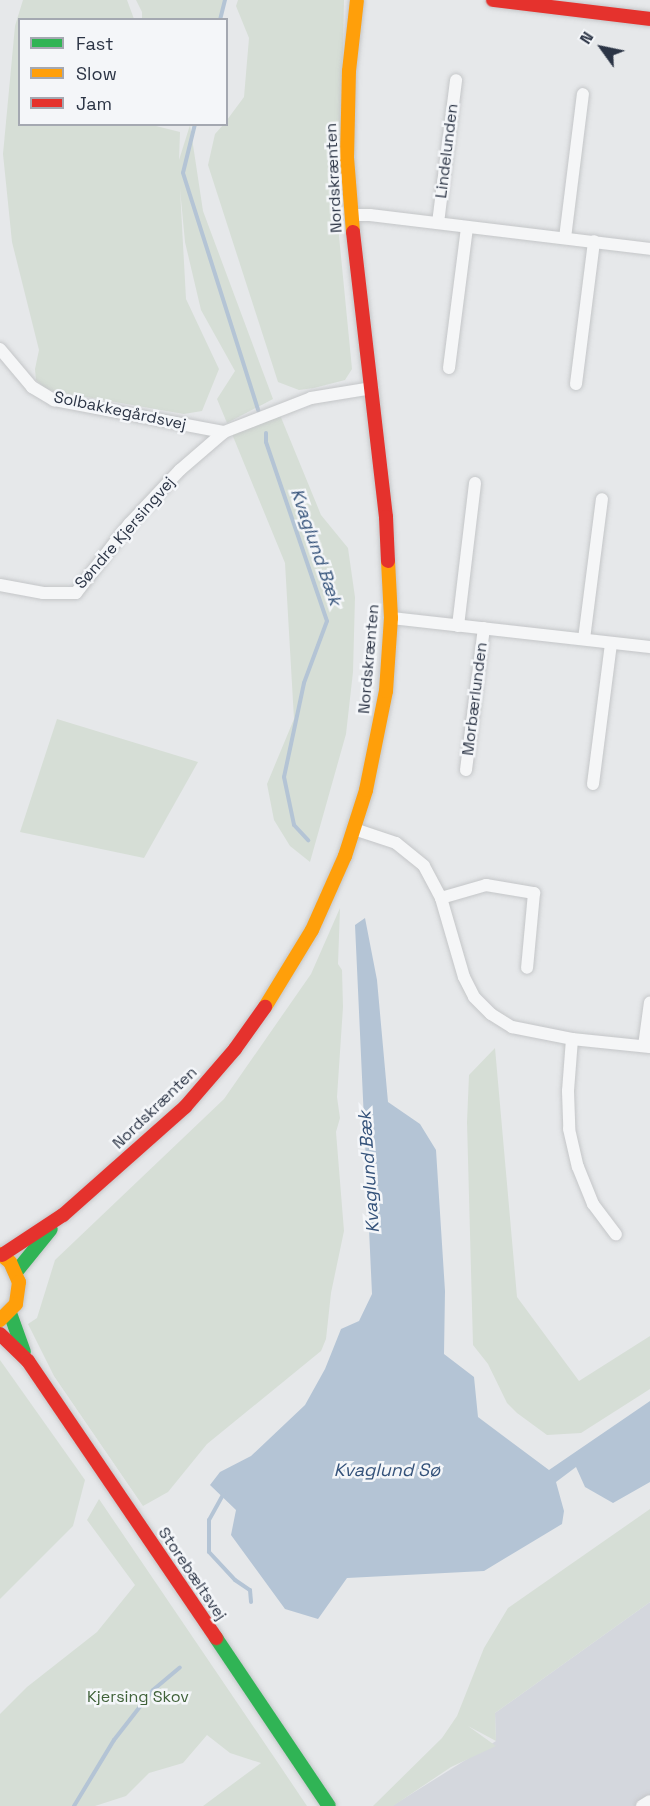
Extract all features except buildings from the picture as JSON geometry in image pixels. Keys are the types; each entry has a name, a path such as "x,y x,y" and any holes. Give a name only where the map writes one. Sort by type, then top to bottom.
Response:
{"street":[{"name":"Nordskrænten","path":"16,1272 63,1215 185,1107 235,1049 273,997 307,939 334,882 354,829 377,742 386,692 391,618 386,517 346,158 347,101 357,0"},
{"path":"493,0 650,19"},
{"name":"Lindelunden","path":"438,223 456,80"},
{"path":"565,238 583,94"},
{"path":"351,215 438,223 650,249"},
{"path":"449,368 467,227"},
{"path":"576,384 594,242"},
{"name":"Solbakkegårdsvej","path":"0,349 32,387 54,400 224,432"},
{"name":"Søndre Kjersingvej","path":"0,585 42,593 76,592 130,523 180,470 224,432 311,398 372,388"},
{"name":"Morbærlunden","path":"458,626 475,483"},
{"path":"584,639 602,499"},
{"name":"Morbærlunden","path":"391,618 650,648"},
{"name":"Morbærlunden","path":"466,770 484,628"},
{"path":"593,784 611,643"},
{"path":"354,829 389,840 408,850 431,875 441,898 464,977 474,998 491,1014 512,1027 572,1040 647,1047 650,1002"},
{"path":"441,898 486,885 534,893 527,968"},
{"path":"572,1040 568,1091 569,1129 578,1167 592,1204 616,1234"},
{"name":"Nordskrænten","path":"1,1254 63,1215"},
{"path":"1,1254 16,1272 19,1293 5,1317"},
{"name":"Storebæltsvej","path":"5,1317 28,1361 329,1806"},
{"name":"Storebæltsvej","path":"0,1334 28,1361"},
{"path":"642,1806 650,1801"}],"shaded area":[{"path":"650,1602 650,1806 392,1806 496,1741 495,1713"}],"green space":[{"path":"23,0 127,0 134,18 18,18 18,126 156,126 180,132 179,160 190,126 203,211 273,399 227,423 217,399 235,371 201,310 185,242 180,189 186,299 219,369 202,411 184,414 63,393 46,389 36,380 35,369 39,350 12,242 3,154 15,26"},
{"path":"136,0 224,0 219,18 142,18 142,12"},
{"path":"238,0 344,0 339,236 352,369 345,380 314,388 299,390 278,382 208,165 215,134 222,126 228,126 228,119 244,97 249,38 236,6"},
{"path":"280,415 321,515 348,548 355,597 353,672 346,734 310,862 290,846 274,820 267,784 294,719 285,563 232,434"},
{"path":"57,719 198,762 144,858 20,832"},
{"path":"340,908 338,964 342,970 343,1007 337,1097 340,1118 336,1132 344,1231 331,1293 326,1339 321,1351 207,1444 168,1492 143,1506 54,1376 28,1324 37,1318 55,1260 224,1099 311,974"},
{"path":"495,1048 517,1297 579,1381 650,1336 650,1389 581,1433 547,1435 517,1413 507,1403 488,1364 473,1345 467,1122 469,1075"},
{"path":"0,1360 85,1480 73,1526 0,1599"},
{"name":"Kjersing Skov","path":"99,1499 307,1806 203,1806 261,1763 230,1753 207,1735 183,1763 149,1773 126,1796 95,1806 0,1806 0,1714 27,1687 97,1632 135,1585 87,1520"},
{"path":"650,1509 650,1602 495,1713 496,1741 468,1726 496,1746 451,1767 393,1806 373,1806 442,1738 457,1716 484,1648 508,1608"}],"water":[{"name":"Kvaglund Sø","path":"365,918 377,980 388,1102 420,1124 436,1150 445,1291 444,1354 474,1377 478,1417 549,1470 650,1401 650,1482 613,1503 585,1487 576,1467 556,1482 564,1511 562,1524 484,1571 347,1578 318,1619 285,1609 231,1535 236,1510 210,1485 220,1472 251,1456 305,1405 325,1369 341,1329 359,1321 372,1294 355,925"}],"waterway":[{"name":"Kvaglund Bæk","path":"220,18 225,0"},
{"name":"Kvaglund Bæk","path":"195,126 183,173 258,410"},
{"name":"Kvaglund Bæk","path":"266,433 266,442 327,621 304,683 284,777 294,825 308,840"},
{"path":"224,1493 209,1520 209,1552 235,1580 250,1590 251,1602"},
{"path":"74,1806 114,1740 153,1690 180,1667"}],"traffic: fast":[{"path":"16,1272 51,1229"},
{"path":"10,1313 24,1352"},
{"path":"216,1638 329,1806"}],"traffic: slow":[{"path":"353,232 347,158 349,71 357,0"},
{"path":"265,1007 312,930 345,856 366,790 386,691 391,618 388,561"},
{"path":"0,1254 10,1262 19,1282 16,1304 0,1320"}],"traffic: jam":[{"path":"493,0 650,19"},
{"path":"353,232 386,517 388,561"},
{"path":"2,1255 63,1215 185,1107 235,1049 265,1007"},
{"path":"0,1334 28,1361 216,1638"}]}
